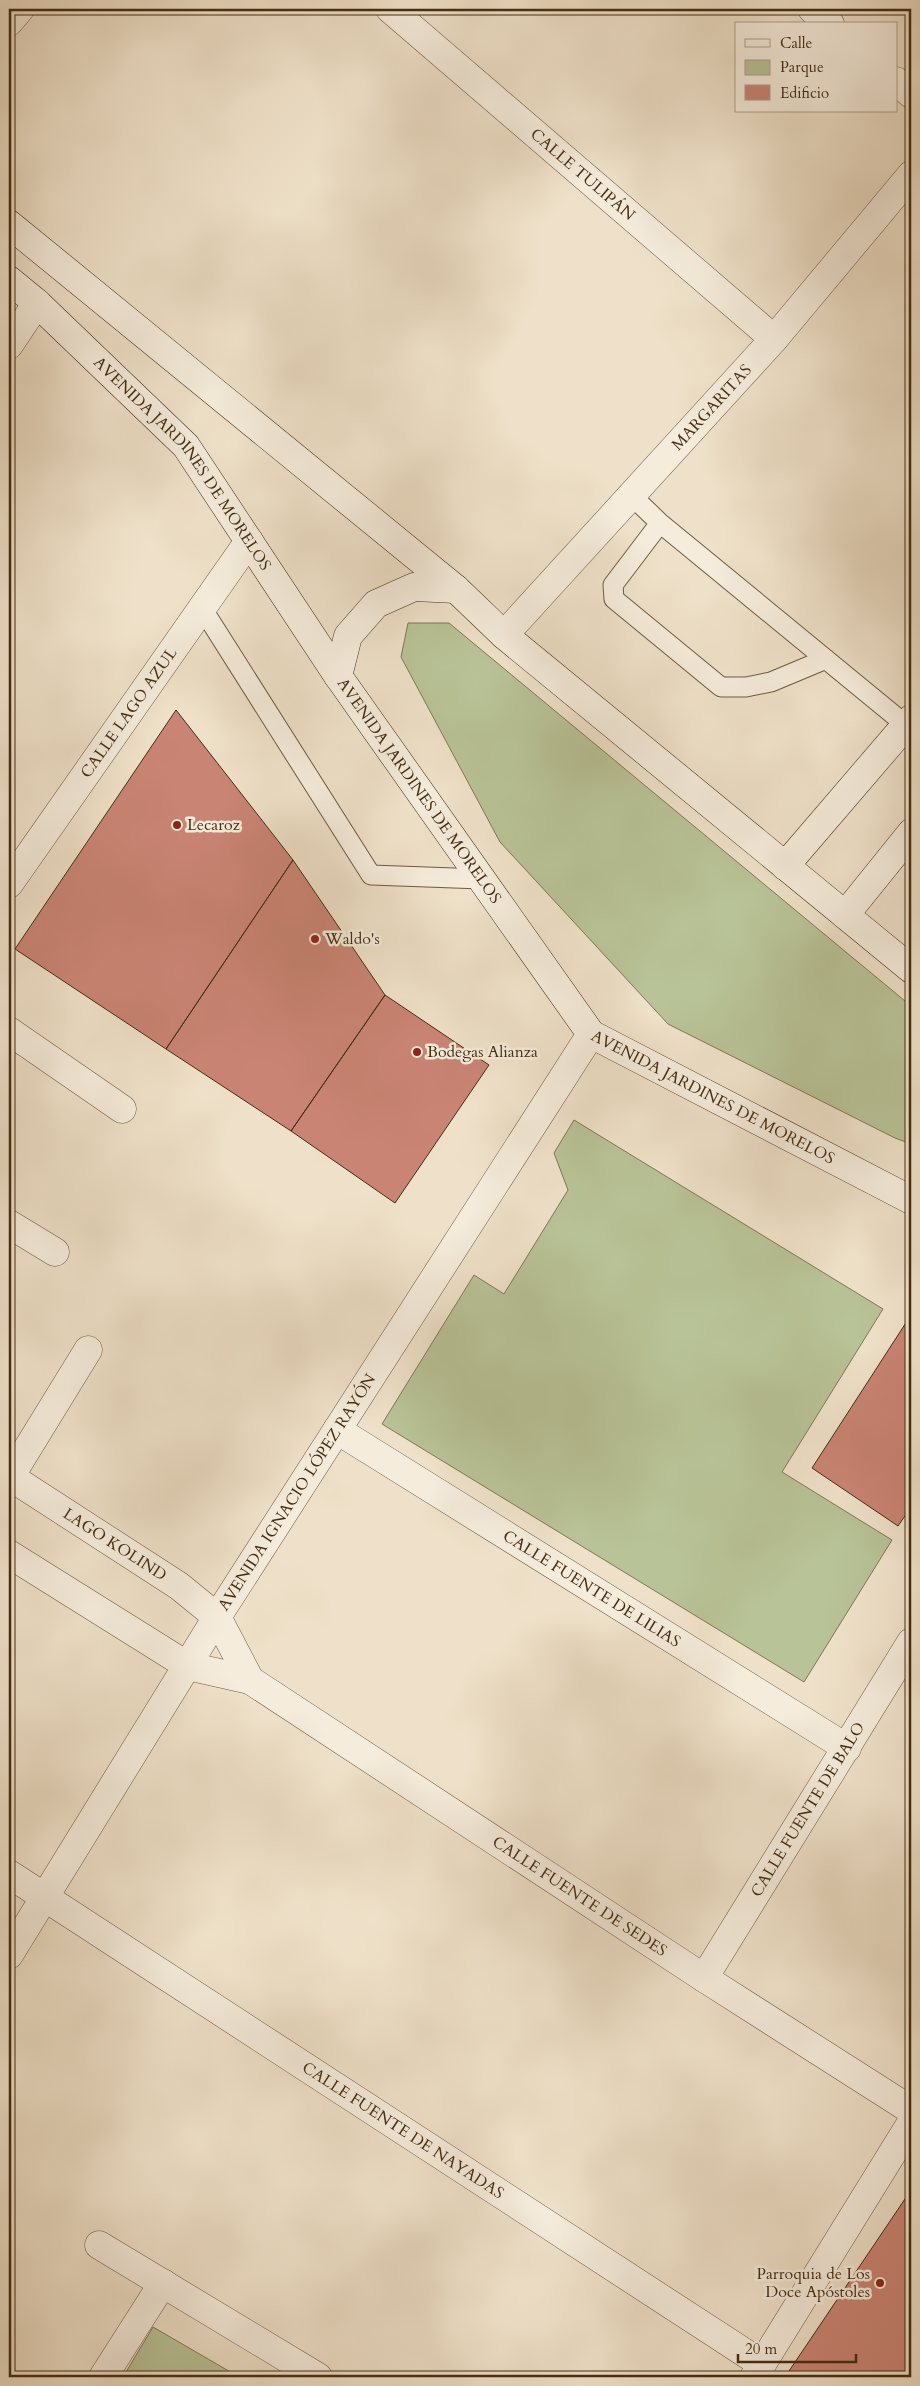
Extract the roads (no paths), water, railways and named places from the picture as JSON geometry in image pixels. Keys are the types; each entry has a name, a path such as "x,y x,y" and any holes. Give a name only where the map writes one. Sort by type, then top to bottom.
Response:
{"street":[{"path":"9,22 20,9"},
{"name":"CALLE TULIPÁN","path":"390,9 774,339"},
{"path":"812,9 828,22"},
{"path":"898,83 911,94"},
{"name":"MARGARITAS","path":"504,634 774,339 911,175"},
{"path":"9,224 456,589 504,634 911,969"},
{"name":"AVENIDA JARDINES DE MORELOS","path":"9,280 37,303 186,446 338,676 592,1034 911,1200"},
{"path":"9,345 37,303"},
{"name":"CALLE LAGO AZUL","path":"9,884 249,540"},
{"path":"338,676 348,636 376,604 414,587 456,589"},
{"path":"785,866 909,722"},
{"path":"845,915 911,833"},
{"path":"9,1031 122,1109"},
{"name":"AVENIDA IGNACIO LÓPEZ RAYÓN","path":"9,1955 217,1617 592,1034"},
{"path":"9,1224 55,1252"},
{"path":"10,1476 88,1350"},
{"name":"CALLE FUENTE DE LILIAS","path":"336,1430 847,1748"},
{"name":"LAGO KOLIND","path":"10,1476 179,1586 217,1617"},
{"path":"9,1554 188,1666"},
{"name":"CALLE FUENTE DE SEDES","path":"217,1617 250,1680"},
{"name":"CALLE FUENTE DE BALO","path":"704,1978 911,1642"},
{"name":"CALLE FUENTE DE SEDES","path":"188,1666 250,1680 704,1978 911,2110"},
{"name":"CALLE FUENTE DE NAYADAS","path":"9,1874 758,2370"},
{"path":"758,2370 911,2123"},
{"path":"99,2245 318,2377"},
{"path":"103,2377 163,2283"}],"lane":[{"path":"632,496 660,523 826,659 909,722"},
{"path":"660,523 613,585 614,599 722,687 746,687 771,682 826,659"},
{"path":"202,608 370,875 482,879"}],"place":[{"name":"Lecaroz","path":"177,825"},
{"name":"Waldo's","path":"315,939"},
{"name":"Bodegas Alianza","path":"417,1052"},
{"name":"Parroquia de Los Doce Apóstoles","path":"880,2283"}]}
